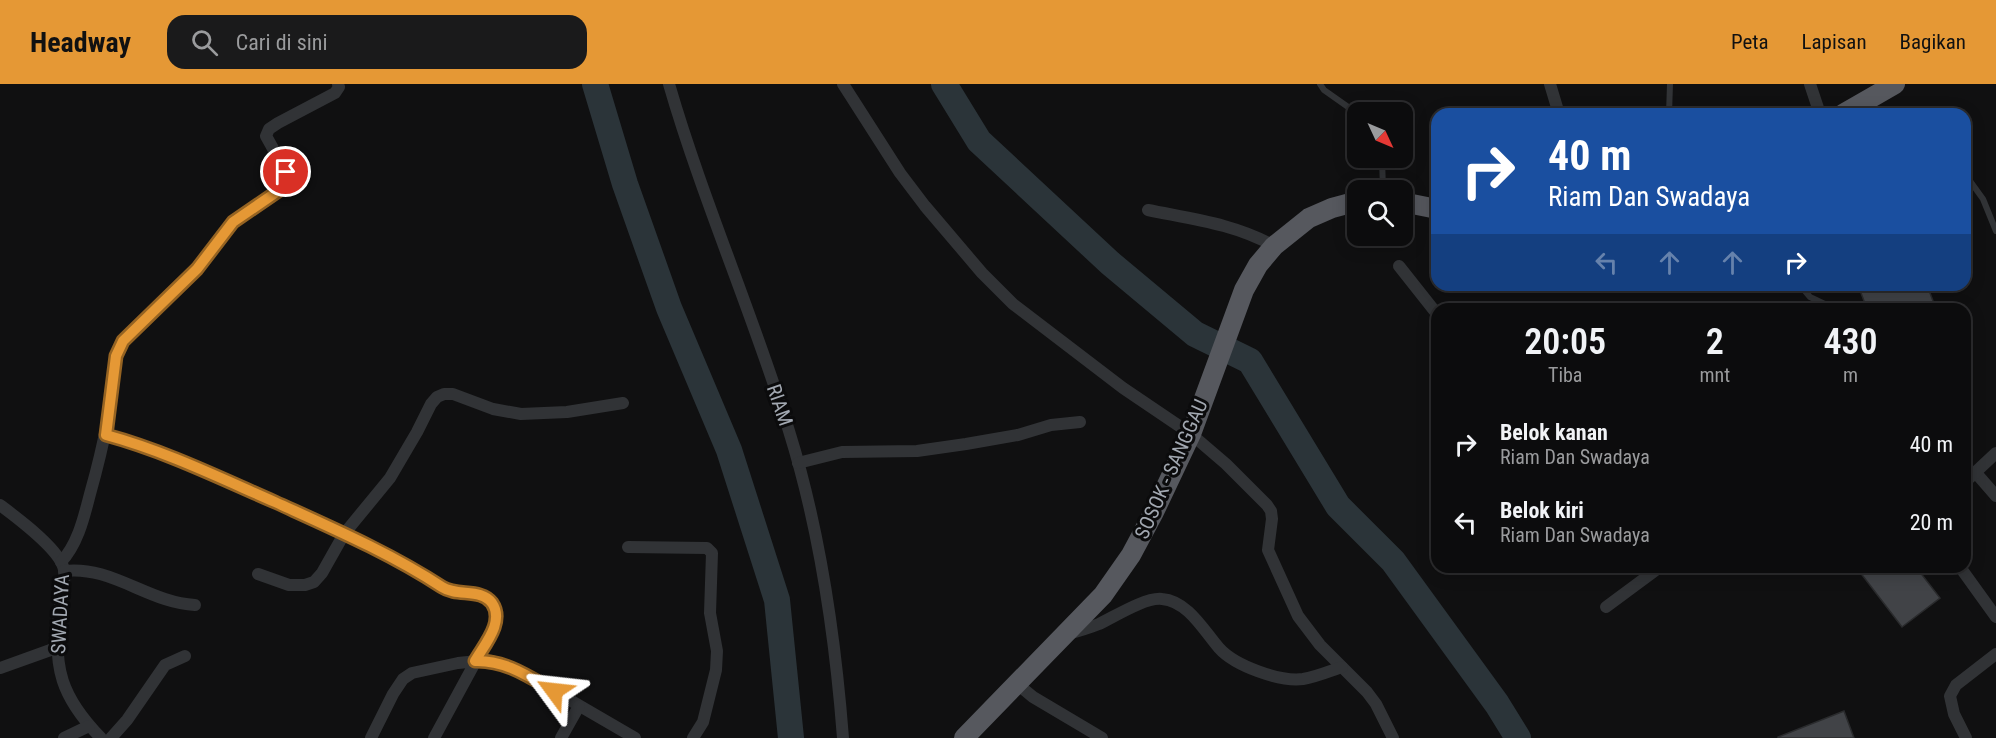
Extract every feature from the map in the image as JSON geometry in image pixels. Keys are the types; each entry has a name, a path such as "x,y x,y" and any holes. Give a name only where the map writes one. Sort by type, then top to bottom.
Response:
{"highway":[{"path":"1853,108 1895,84"},
{"name":"SOSOK - SANGGAU","path":"964,738 1103,594 1131,555 1191,434 1242,298 1258,265 1274,246 1309,218 1347,204"},
{"path":"1413,204 1431,207"}],"street":[{"path":"195,605 170,602 123,581 63,566 83,519 106,435 116,356 123,341 197,269 233,222 284,187 288,180 286,172 266,136 269,129 335,93 339,87 338,84"},
{"name":"RIAM","path":"669,84 749,311 798,464 812,518 829,608 836,654 843,738"},
{"path":"843,84 925,206 998,289 1013,304 1123,388 1191,434 1226,465 1271,512 1268,550 1298,616 1320,645 1376,704 1394,738"},
{"path":"1550,84 1557,108"},
{"path":"1810,84 1819,108"},
{"path":"1148,210 1242,230 1274,246"},
{"path":"1399,266 1431,306"},
{"path":"258,574 289,585 305,585 314,582 322,573 344,534 390,478 437,397 453,394 493,409 521,414 567,412 623,403"},
{"path":"798,464 843,452 918,451 1018,435 1051,425 1080,422"},
{"path":"106,435 167,455 344,534 408,565 444,589 460,594 479,595 492,602 496,612 496,624 434,738"},
{"path":"1971,477 1996,453"},
{"path":"1976,473 1996,496"},
{"name":"SWADAYA","path":"0,505 40,538 63,566 56,648 57,665 76,708 101,738"},
{"path":"628,547 707,548 712,553 710,613 717,651 716,670 703,722 693,738"},
{"path":"1606,607 1652,573"},
{"path":"1964,573 1996,616"},
{"path":"1064,636 1096,625 1151,600 1162,598 1187,611 1220,650 1254,669 1288,679 1303,679 1342,667"},
{"path":"0,668 56,648"},
{"path":"1966,738 1954,714 1950,696 1956,685 1996,654"},
{"path":"111,738 133,712 165,666 185,656"},
{"path":"371,738 393,694 404,679 412,673 488,660 510,667 635,738"},
{"path":"1016,683 1033,697 1102,738"},
{"path":"561,738 579,706"},
{"path":"64,738 90,726"}],"lane":[{"path":"1320,84 1324,90 1347,106"},
{"path":"1669,108 1670,84"},
{"path":"1971,182 1983,199 1996,231"},
{"path":"1805,291 1810,297 1823,303"}],"building":[{"path":"1860,291 1929,291 1934,303 1865,303"},
{"path":"1861,573 1921,573 1940,598 1902,627"},
{"path":"1844,711 1854,738 1778,738 1778,737"}],"waterway":[{"path":"595,84 625,184 669,308 729,450 777,600 791,738"},
{"path":"944,84 979,141 1110,263 1195,334 1250,361 1338,506 1393,561 1497,704 1518,738"}],"route":[{"path":"286,172 288,180 284,187 233,222 197,269 118,348 106,435 129,441 197,467 304,515 408,565 444,589 460,594 485,597 492,602 496,612 496,624 475,661 488,660 500,663 554,691"}]}
